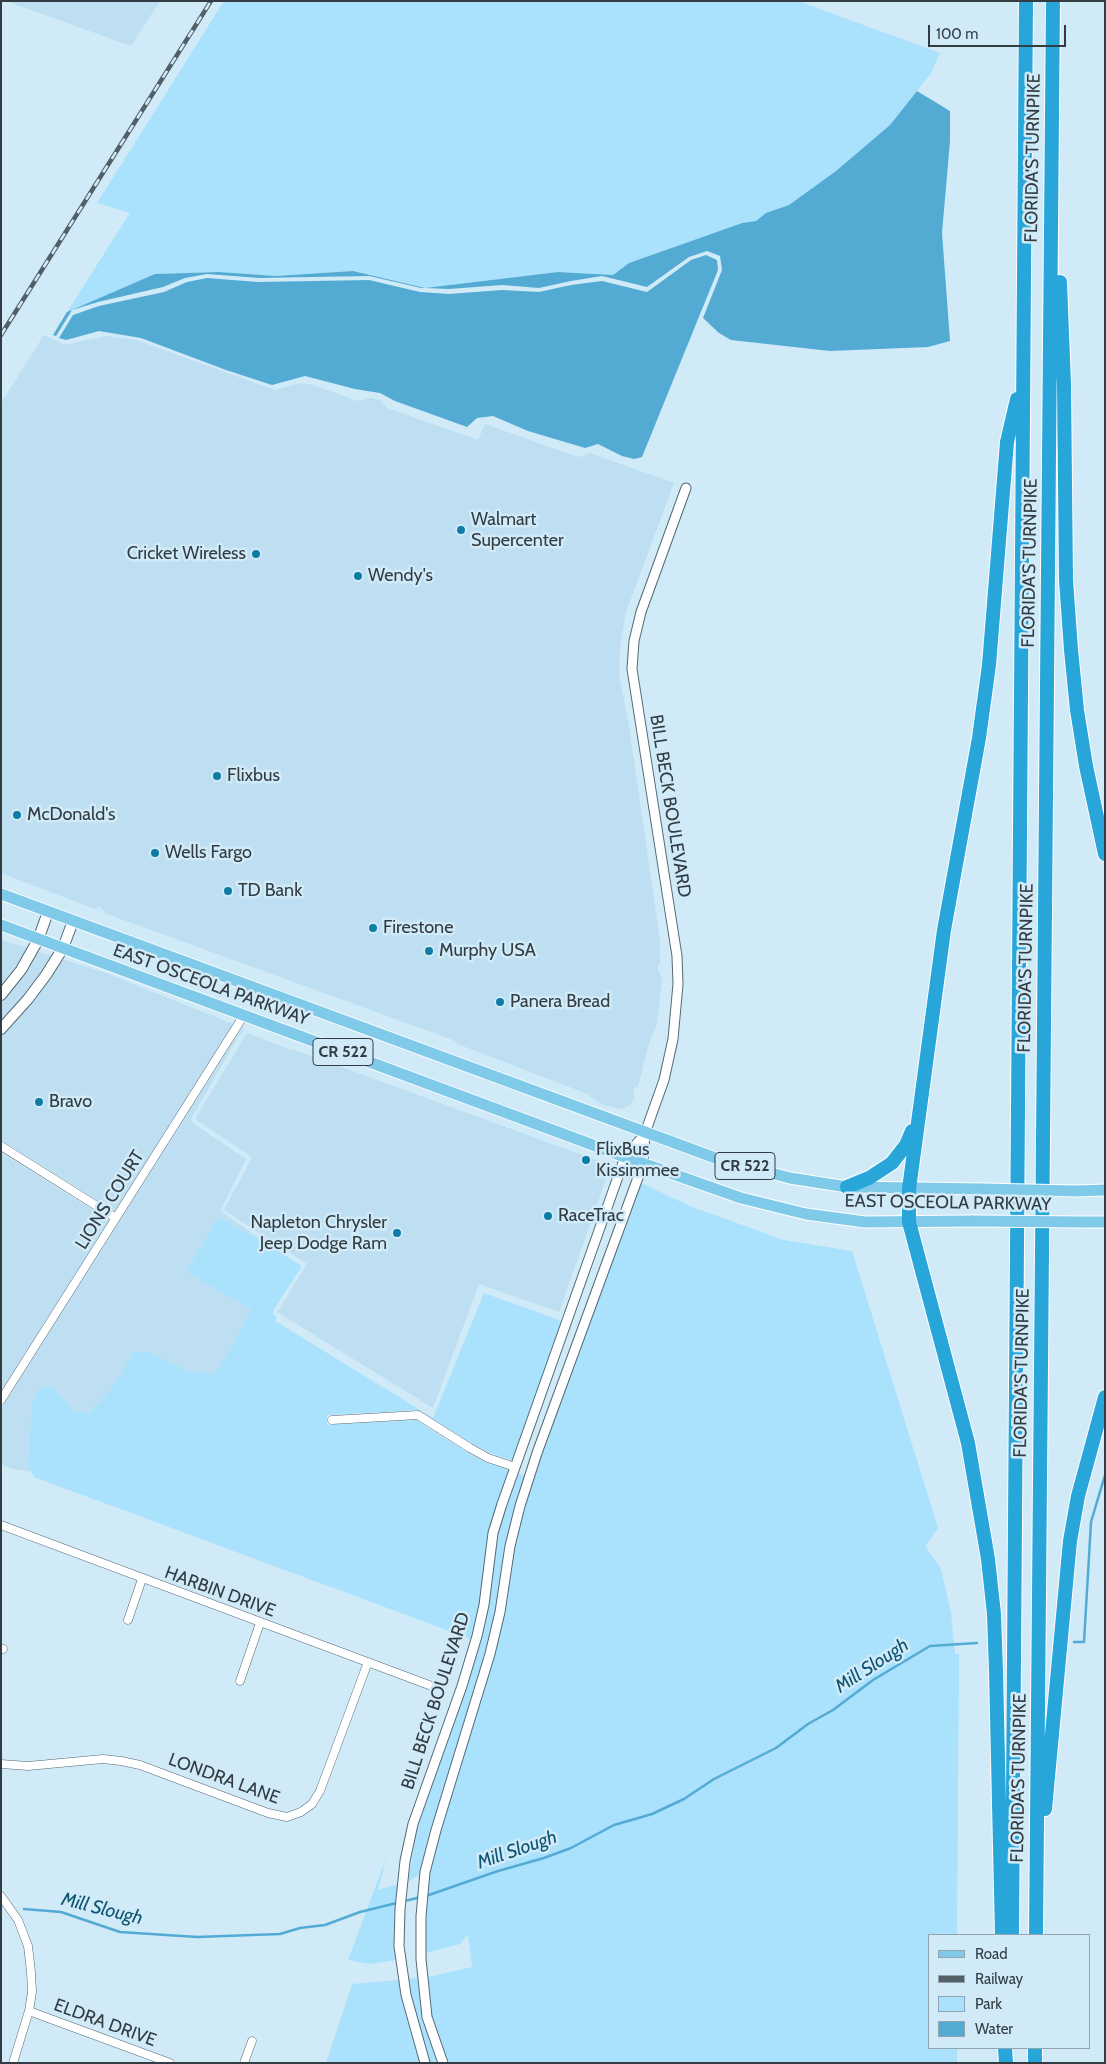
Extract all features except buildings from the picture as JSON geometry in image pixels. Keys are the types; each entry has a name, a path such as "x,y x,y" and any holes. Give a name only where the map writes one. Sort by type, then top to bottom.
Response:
{"highway":[{"name":"FLORIDA'S TURNPIKE","path":"1012,1934 1026,1"},
{"name":"FLORIDA'S TURNPIKE","path":"1036,1934 1054,1"},
{"path":"1052,99 1064,384 1066,580 1077,710 1086,766 1105,854"},
{"path":"1002,1934 994,1614 988,1559 968,1443 909,1222 909,1189 944,930 979,738 989,665 1007,442 1023,372"},
{"path":"847,1187 869,1178 892,1163 906,1145 919,1117"},
{"path":"1036,1877 1045,1816 1070,1541 1078,1496 1105,1397"},
{"path":"1005,2049 1006,2063"},
{"path":"1010,2049 1010,2063"},
{"path":"1034,2063 1035,2049"}],"main road":[{"name":"EAST OSCEOLA PARKWAY","path":"1,894 645,1133 718,1159 754,1169 790,1178 847,1187 1105,1190"},
{"path":"1,995 20,970 38,940 48,912"},
{"path":"1,1029 28,999 63,948 73,921"},
{"name":"EAST OSCEOLA PARKWAY","path":"1,925 643,1164 775,1208 849,1220 909,1222 1105,1222"}],"street":[{"name":"BILL BECK BOULEVARD","path":"444,2063 427,2017 420,1916 426,1872 436,1830 490,1654 500,1612 510,1546 520,1506 643,1164 645,1133 661,1090 669,1059 676,1013 678,956 632,669 634,641 641,612 686,488"},
{"name":"LIONS COURT","path":"1,1400 244,1015"},
{"name":"BILL BECK BOULEVARD","path":"425,2063 406,1996 399,1946 404,1871 413,1824 462,1686 477,1636 484,1605 493,1533 515,1467 626,1157 645,1133"},
{"path":"1,1146 116,1218"},
{"path":"332,1420 418,1415 488,1458 531,1472"},
{"name":"HARBIN DRIVE","path":"1,1525 428,1685"},
{"path":"128,1620 142,1579"},
{"path":"240,1681 260,1623"},
{"name":"LONDRA LANE","path":"1,1764 28,1766 102,1759 121,1760 140,1765 268,1813 287,1817 301,1812 312,1804 320,1791 368,1662"},
{"path":"1,1896 18,1920 28,1946 32,1992 29,2010 13,2063"},
{"name":"ELDRA DRIVE","path":"29,2010 170,2063"},
{"path":"244,2063 252,2041"}],"shaded area":[{"path":"6,1 160,1 131,46"},
{"path":"44,335 64,345 107,336 136,340 275,390 300,383 313,385 358,401 371,398 380,400 387,408 478,440 485,424 578,457 590,453 674,483 626,612 620,645 619,675 629,726 660,940 660,964 657,967 662,979 657,1025 650,1040 638,1086 633,1091 635,1096 630,1105 622,1109 603,1105 585,1093 460,1045 453,1040 107,914 100,907 95,909 1,873 1,403"},
{"path":"1,940 28,948 1,987"},
{"path":"37,951 52,956 25,996 1,1023 1,1003 24,973"},
{"path":"62,959 103,972 233,1024 115,1211 1,1140 1,1036 32,1002"},
{"path":"242,1028 245,1029 238,1037 191,1119 193,1123 246,1159 220,1211 269,1245 218,1217 186,1272 252,1310 215,1374 187,1370 147,1352 134,1352 105,1396 89,1413 74,1410 52,1386 32,1401 28,1465 31,1472 13,1469 1,1464 1,1409"},
{"name":"Napleton Chrysler Jeep Dodge Ram","path":"247,1033 607,1164 610,1168 559,1312 479,1284 433,1408 277,1312 307,1264 224,1210 252,1157 195,1119"},
{"path":"1,1153 109,1220 1,1392"}],"green space":[{"path":"224,1 798,1 940,53 931,73 890,125 836,171 789,205 766,213 756,221 741,223 629,263 613,275 558,272 425,288 353,271 276,276 219,272 155,274 67,312 130,213 97,203"},
{"path":"641,1183 692,1207 784,1240 852,1251 938,1528 925,1546 941,1569 951,1613 955,1654 959,1654 957,1934 928,1934 928,2049 957,2049 957,2063 449,2063 431,2015 428,1977 472,1967 468,1934 460,1944 426,1953 425,1916 431,1870 440,1831 495,1654 505,1612 515,1547 524,1508"},
{"path":"218,1217 269,1245 302,1266 274,1309 273,1314 277,1317 275,1321 433,1418 484,1293 562,1321 512,1460 490,1453 473,1444 418,1410 327,1415 327,1425 416,1420 468,1453 487,1463 509,1470 488,1532 479,1605 471,1639 34,1477 28,1465 32,1401 41,1387 52,1386 74,1410 89,1413 105,1396 121,1374 133,1352 147,1352 187,1370 215,1374 252,1310 186,1272"},
{"path":"518,1473 525,1476 515,1506 495,1611 485,1652 443,1794 429,1833 420,1875 408,1881 418,1825 482,1637 489,1606 498,1534"},
{"path":"387,1856 378,1890 398,1884 394,1942 396,1960 370,1964 348,1960"},
{"path":"418,1978 422,2018 438,2063 430,2063 410,1994 408,1979"},
{"path":"399,1980 401,1997 419,2063 326,2063 352,1984"}],"water":[{"path":"917,91 950,111 950,141 942,233 950,341 928,347 830,351 731,340 719,333 703,318 722,270 720,256 707,251 689,257 647,287 602,276 539,288 502,285 449,289 425,288 558,272 613,275 629,263 742,223 756,221 766,213 789,205 836,171 890,125"},
{"path":"706,255 717,260 718,270 642,457 634,459 622,456 598,444 585,448 528,431 493,416 477,418 467,427 395,401 380,393 355,389 305,376 272,385 141,338 99,331 66,340 59,338 73,315 99,306 164,292 187,282 207,278 258,282 369,280 420,292 449,294 502,290 539,292 602,281 647,292 691,260"},
{"path":"353,271 425,288 369,276 259,278 207,274 185,278 163,287 72,310 56,336 53,335 67,312 155,274 219,272 276,276"}],"waterway":[{"name":"Mill Slough","path":"1074,1642 1084,1642 1091,1522 1105,1475"},
{"name":"Mill Slough","path":"426,1896 498,1871 544,1858 571,1848 614,1825 652,1814 684,1799 714,1779 776,1748 808,1724 833,1710 873,1680 930,1646 977,1643"},
{"name":"Mill Slough","path":"24,1909 61,1912 120,1932 197,1937 280,1934 300,1928 325,1925 360,1912 421,1897"}],"railway":[{"path":"1,335 211,1"}],"place":[{"name":"Walmart Supercenter","path":"461,530"},
{"name":"Cricket Wireless","path":"256,554"},
{"name":"Wendy's","path":"358,576"},
{"name":"Flixbus","path":"217,776"},
{"name":"McDonald's","path":"17,815"},
{"name":"Wells Fargo","path":"155,853"},
{"name":"TD Bank","path":"228,891"},
{"name":"Firestone","path":"373,928"},
{"name":"Murphy USA","path":"429,951"},
{"name":"Panera Bread","path":"500,1002"},
{"name":"Bravo","path":"39,1102"},
{"name":"FlixBus Kissimmee","path":"586,1160"},
{"name":"RaceTrac","path":"548,1216"},
{"name":"Napleton Chrysler Jeep Dodge Ram","path":"397,1233"}]}
